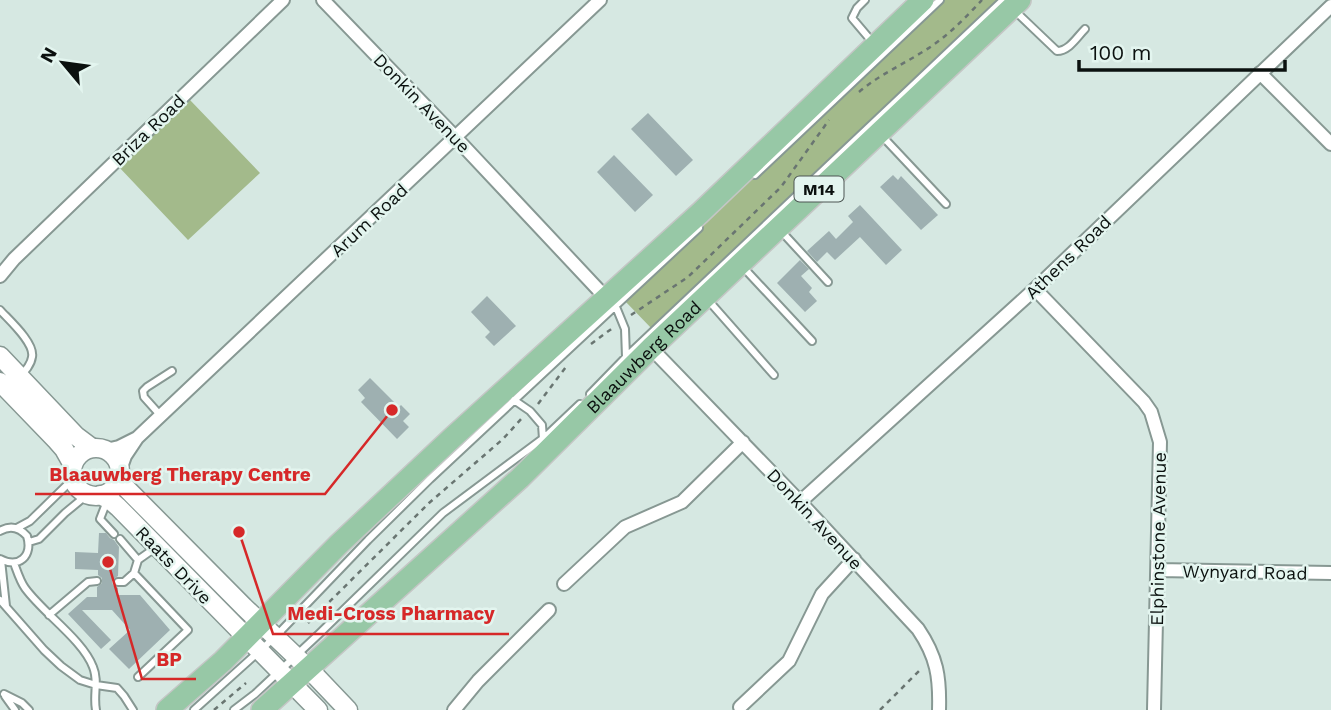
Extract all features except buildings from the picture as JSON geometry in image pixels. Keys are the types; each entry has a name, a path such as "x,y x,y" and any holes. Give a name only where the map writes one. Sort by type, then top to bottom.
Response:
{"main road":[{"path":"167,710 260,638 339,544 566,336 611,303 700,213 923,0"},
{"name":"Blaauwberg Road","path":"262,710 285,677 520,478 651,348 879,133 1012,2"}],"street":[{"name":"Briza Road","path":"0,276 14,259 283,0"},
{"name":"Donkin Avenue","path":"323,0 611,303"},
{"name":"Arum Road","path":"119,475 125,456 138,438 600,0"},
{"name":"Athens Road","path":"800,502 1035,289 1331,6"},
{"path":"1260,73 1331,144"},
{"name":"Briza Road","path":"0,269 14,259"},
{"name":"Elphinstone Avenue","path":"1035,289 1144,402 1160,442 1154,710"},
{"name":"Donkin Avenue","path":"651,348 918,629 933,655 940,686 939,710"},
{"path":"0,356 76,436 116,458 119,475 113,488 98,496 78,487 64,449 0,382"},
{"name":"Arum Road","path":"99,449 119,447 138,438"},
{"path":"564,584 625,527 682,502 743,442"},
{"path":"73,472 75,460 82,452 99,449"},
{"name":"Raats Drive","path":"119,475 260,638"},
{"name":"Raats Drive","path":"98,496 118,507 157,547 260,638"},
{"path":"740,707 789,661 822,594 854,559"},
{"name":"Wynyard Road","path":"1158,570 1331,573"},
{"path":"454,710 478,681 549,610"},
{"path":"260,638 302,663 348,710"},
{"path":"260,638 285,677 318,710"}],"lane":[{"path":"866,0 857,8 852,18 875,46"},
{"path":"752,178 940,0"},
{"path":"542,439 626,357 1012,2 1057,51 1067,48 1086,29"},
{"path":"879,133 946,204"},
{"path":"194,710 260,638 368,540 611,303 702,225"},
{"path":"778,228 828,282"},
{"path":"740,264 812,341"},
{"path":"705,297 774,375"},
{"path":"611,303 625,329 626,357"},
{"path":"0,310 33,351 30,363 20,377"},
{"path":"514,400 566,336"},
{"path":"161,416 144,397 143,391 172,371"},
{"path":"302,663 443,513 619,381"},
{"path":"514,400 530,411 542,425 542,439"},
{"path":"17,528 30,521 73,472"},
{"path":"29,542 39,539 65,513 98,496 100,519 138,560"},
{"path":"0,531 6,527 17,528 27,536 29,542 23,558 13,563 0,559 7,608"},
{"path":"118,582 124,582 134,573 138,560 157,547"},
{"path":"13,563 24,587 88,654 94,669 96,710"},
{"path":"134,573 188,630 138,677"},
{"path":"49,615 88,582 97,582"},
{"path":"0,600 61,666 80,680 117,688 133,710"},
{"path":"234,710 285,677"},
{"path":"15,710 4,694 22,703 29,710"}],"path":[{"path":"856,94 873,80 927,50 982,0"},
{"path":"590,345 688,277 781,187 833,116"},
{"path":"308,623 429,503 503,439 544,399 567,366"},
{"path":"880,710 933,655"},
{"path":"214,710 246,683"}],"green space":[{"path":"943,0 1003,0 654,331 623,299"},
{"path":"190,100 260,173 188,240 118,166"}],"place":[{"name":"Blaauwberg Therapy Centre","path":"392,410"},
{"name":"Medi-Cross Pharmacy","path":"239,532"},
{"name":"BP","path":"108,562"}]}
